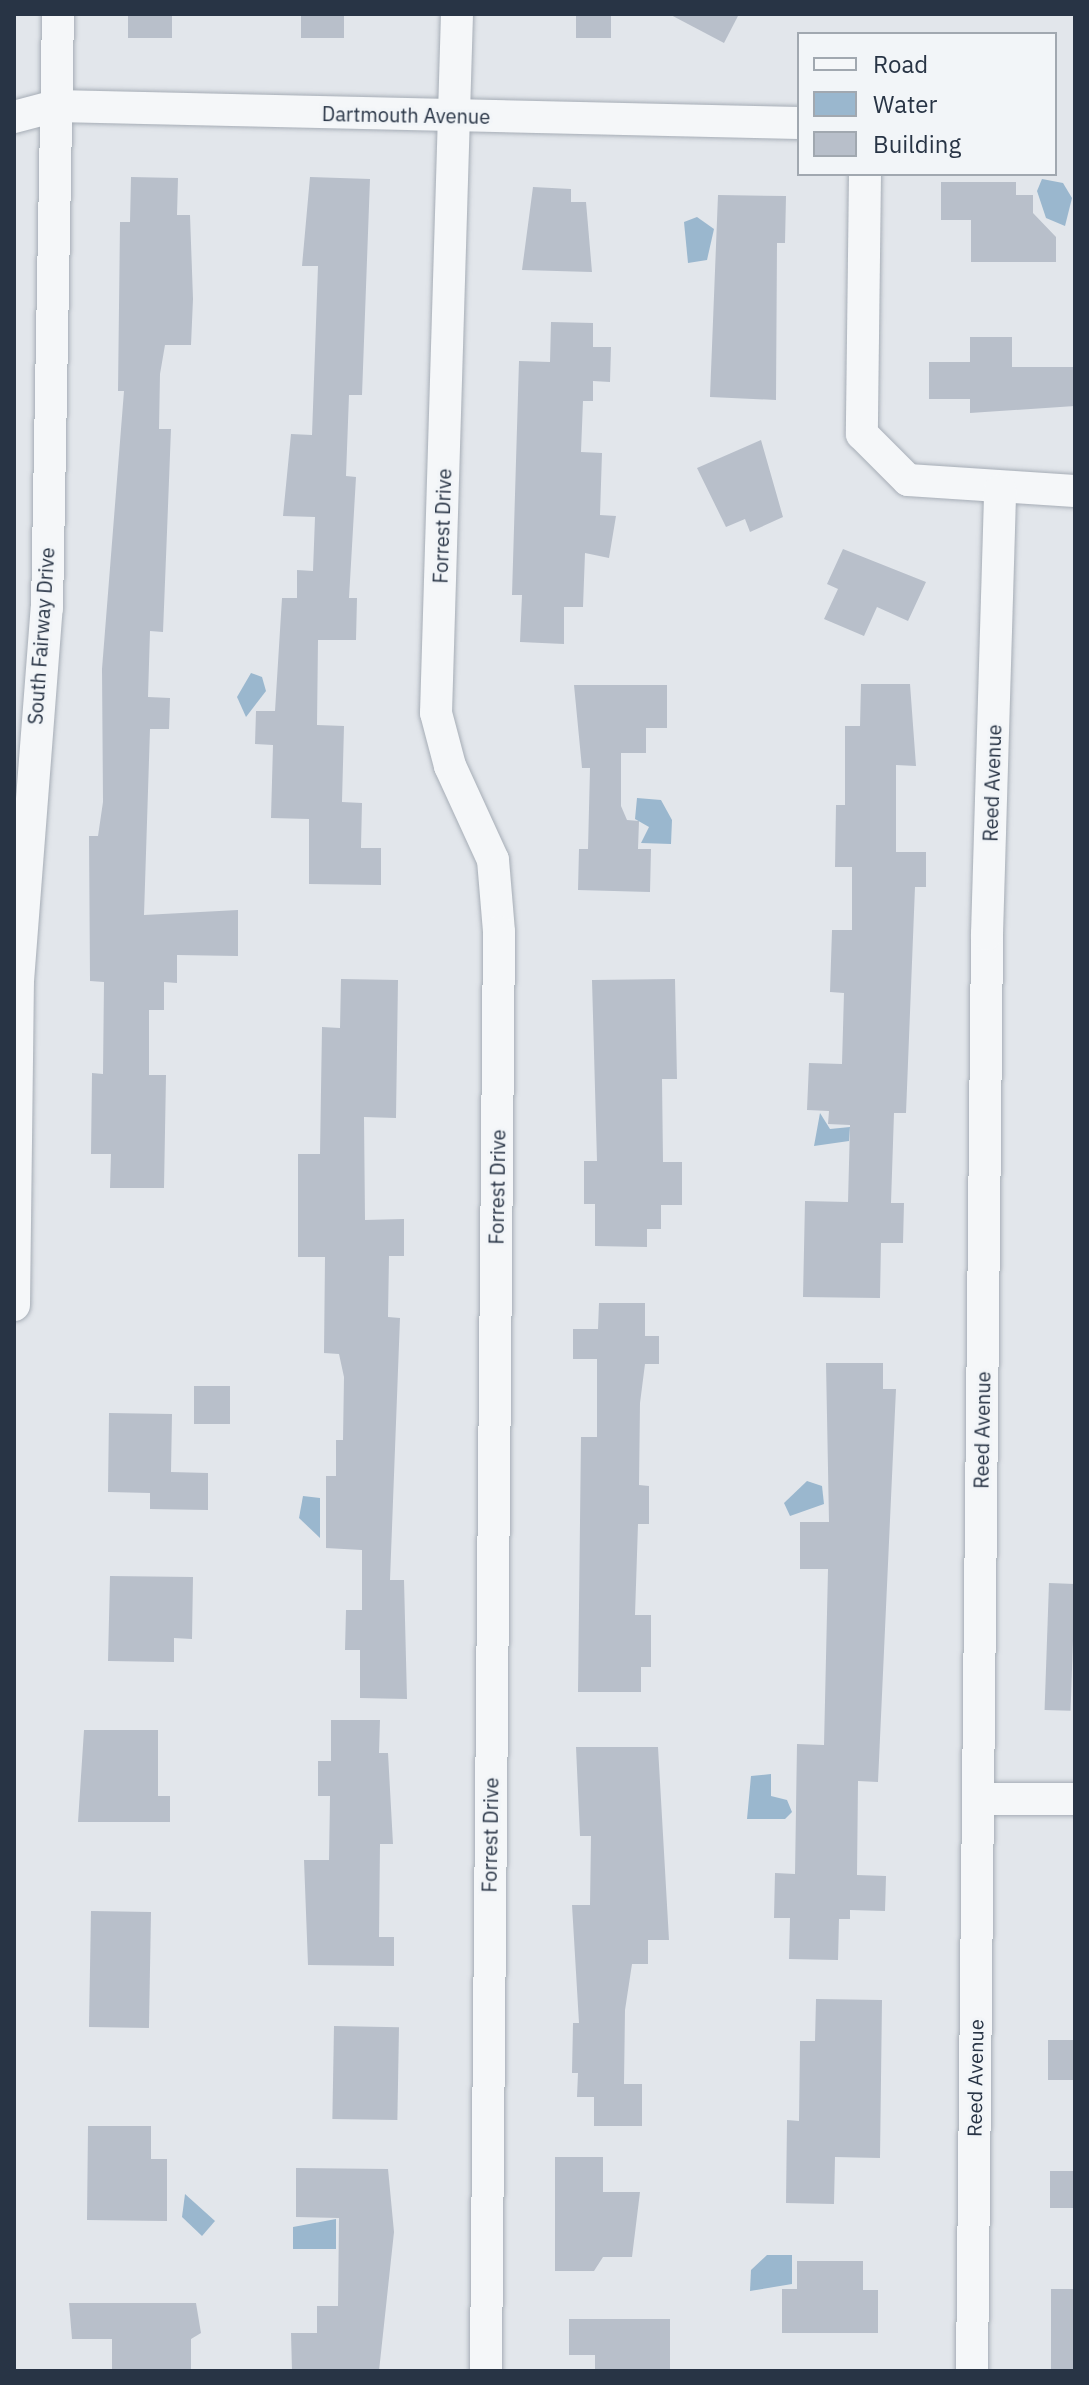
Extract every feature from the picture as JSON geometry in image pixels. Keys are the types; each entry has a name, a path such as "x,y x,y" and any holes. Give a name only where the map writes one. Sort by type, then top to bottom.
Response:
{"street":[{"name":"South Fairway Drive","path":"14,1305 25,697 47,608 58,14"},
{"name":"Forrest Drive","path":"457,14 436,713 450,766 493,860 499,932 486,2371"},
{"name":"Dartmouth Avenue","path":"14,117 56,106 797,123"},
{"path":"865,176 862,434 908,480 1000,490 1075,491"},
{"name":"Reed Avenue","path":"972,2371 978,1799 1000,490"},
{"path":"978,1799 1075,1799"}],"water":[{"path":"1042,179 1063,183 1072,198 1065,226 1046,218 1037,191"},
{"path":"697,217 714,229 707,260 688,263 684,222"},
{"path":"251,673 262,677 266,691 246,717 237,697"},
{"path":"637,798 661,800 672,820 671,844 641,843 649,827 635,819"},
{"path":"820,1113 830,1129 850,1127 849,1141 814,1146"},
{"path":"807,1481 822,1486 824,1504 790,1516 784,1503"},
{"path":"303,1496 320,1498 320,1538 299,1518"},
{"path":"771,1774 771,1796 787,1800 792,1812 785,1819 747,1819 751,1776"},
{"path":"185,2194 215,2221 202,2236 182,2217"},
{"path":"336,2219 336,2249 293,2249 293,2227"},
{"path":"767,2255 792,2255 792,2284 750,2291 751,2270"}],"building":[{"path":"128,14 172,14 172,38 128,38"},
{"path":"301,14 344,14 344,38 301,38"},
{"path":"576,14 611,14 611,38 576,38"},
{"path":"669,14 739,14 724,43"},
{"path":"131,177 178,178 177,215 190,215 193,299 191,345 165,345 160,374 159,429 171,429 163,632 150,631 148,697 170,698 169,729 150,729 144,915 238,910 238,956 177,955 177,983 164,982 164,1010 149,1010 149,1075 166,1075 164,1188 110,1188 111,1154 91,1154 92,1073 103,1074 104,982 90,981 89,836 98,836 103,802 102,669 124,391 118,391 120,222 130,222"},
{"path":"310,177 370,179 362,395 349,395 346,476 356,477 349,598 357,598 356,640 318,640 317,725 344,726 342,802 362,803 361,848 381,848 381,885 309,884 309,819 271,818 273,745 255,744 256,711 275,711 282,598 297,598 297,570 313,571 315,517 283,516 291,434 312,435 318,266 302,266"},
{"path":"941,182 1016,182 1016,195 1033,195 1033,213 1056,237 1056,262 971,262 971,220 941,220"},
{"path":"533,187 571,189 571,202 586,202 592,272 522,270"},
{"path":"718,195 786,196 785,243 777,243 776,400 710,397"},
{"path":"551,322 593,323 593,347 611,347 610,382 593,381 593,401 583,401 581,452 602,453 600,515 616,516 609,558 585,553 583,607 564,607 564,644 520,642 522,595 512,595 519,361 550,362"},
{"path":"970,337 1012,337 1012,367 1075,367 1075,406 970,413 970,399 929,399 929,362 970,362"},
{"path":"761,440 783,517 750,532 745,519 726,527 697,468"},
{"path":"843,549 926,582 908,621 877,607 864,636 824,619 838,589 827,584"},
{"path":"861,684 910,684 916,766 896,765 896,852 926,852 926,887 915,887 906,1113 894,1113 891,1203 904,1203 903,1243 881,1243 880,1298 803,1297 805,1201 848,1202 850,1125 828,1124 829,1111 807,1110 809,1063 842,1064 844,993 830,992 832,930 852,930 852,867 835,867 836,805 845,805 845,726 860,726"},
{"path":"574,685 667,685 667,728 646,728 646,753 621,753 621,806 627,820 639,821 638,849 651,849 650,892 578,890 579,849 588,849 590,768 582,768"},
{"path":"341,979 398,980 396,1118 364,1117 365,1220 404,1219 404,1256 389,1256 388,1317 400,1318 390,1580 404,1580 407,1699 360,1698 360,1650 345,1650 346,1610 362,1610 362,1550 326,1548 326,1476 336,1476 336,1440 343,1440 344,1377 339,1354 324,1353 325,1257 298,1257 298,1154 320,1154 322,1027 340,1028"},
{"path":"675,979 677,1079 662,1079 663,1162 682,1162 682,1205 661,1205 661,1229 647,1229 647,1247 595,1246 595,1204 584,1204 584,1161 597,1161 592,980"},
{"path":"599,1303 645,1303 645,1336 659,1336 659,1364 645,1364 640,1403 639,1485 649,1486 649,1524 638,1524 635,1615 651,1615 651,1667 641,1667 641,1692 578,1692 581,1437 597,1437 597,1359 573,1359 573,1329 598,1329"},
{"path":"826,1363 883,1363 883,1389 896,1389 878,1782 858,1781 857,1875 886,1876 885,1911 850,1910 850,1919 839,1919 838,1960 789,1959 790,1918 774,1918 775,1873 795,1874 797,1744 824,1745 828,1569 800,1569 800,1522 829,1522"},
{"path":"194,1386 230,1386 230,1424 194,1424"},
{"path":"109,1413 172,1414 171,1472 208,1473 208,1510 150,1509 150,1493 108,1492"},
{"path":"110,1576 193,1577 192,1639 174,1638 174,1662 108,1661"},
{"path":"1049,1583 1075,1584 1071,1711 1045,1710"},
{"path":"331,1720 380,1720 379,1753 388,1753 393,1844 380,1844 379,1937 394,1937 394,1966 308,1965 304,1860 329,1860 330,1796 318,1796 318,1761 331,1761"},
{"path":"84,1730 158,1730 158,1796 170,1796 170,1822 78,1822"},
{"path":"576,1747 658,1747 669,1940 648,1940 648,1964 632,1964 625,2010 624,2084 642,2084 642,2126 594,2126 594,2097 577,2097 578,2073 572,2073 573,2023 579,2023 572,1905 590,1905 591,1836 580,1836"},
{"path":"91,1911 151,1912 149,2028 89,2027"},
{"path":"816,1999 882,2000 880,2158 835,2157 834,2204 786,2203 787,2120 799,2121 800,2041 815,2041"},
{"path":"334,2026 399,2027 397,2120 332,2119"},
{"path":"1048,2040 1075,2040 1075,2080 1048,2080"},
{"path":"88,2126 151,2126 151,2159 167,2159 167,2221 87,2220"},
{"path":"555,2157 603,2157 603,2192 640,2192 632,2257 603,2257 594,2271 555,2271"},
{"path":"296,2168 388,2169 394,2232 379,2371 292,2371 291,2333 317,2333 317,2306 338,2306 339,2218 296,2217"},
{"path":"1050,2171 1075,2171 1075,2208 1050,2208"},
{"path":"797,2261 863,2261 863,2290 878,2290 878,2333 782,2333 782,2289 797,2289"},
{"path":"1051,2289 1075,2289 1075,2371 1051,2371"},
{"path":"69,2303 196,2303 201,2333 191,2339 191,2371 112,2371 112,2339 72,2339"},
{"path":"569,2319 670,2319 670,2371 595,2371 595,2355 569,2355"}]}
